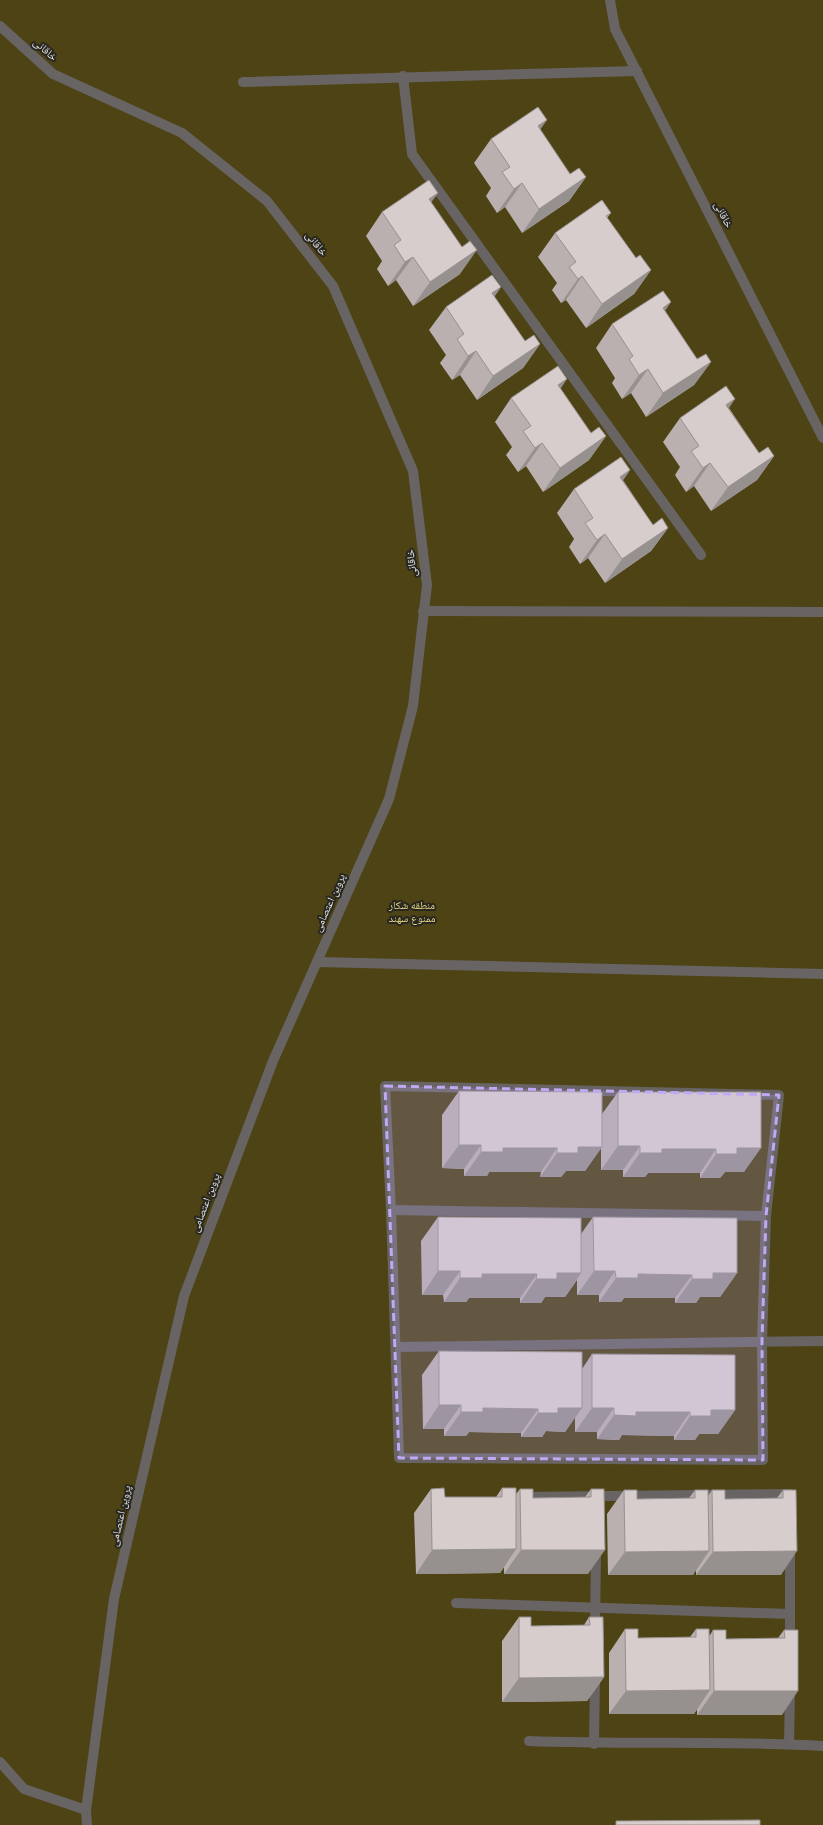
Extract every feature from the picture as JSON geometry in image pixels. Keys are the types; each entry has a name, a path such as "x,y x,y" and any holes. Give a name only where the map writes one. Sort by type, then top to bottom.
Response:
{"street":[{"name":"خاقانی","path":"610,0 615,29 823,438"},
{"name":"خاقانی","path":"0,26 53,74 182,133 267,201 333,286 413,471 427,584 424,611"},
{"path":"243,82 403,76 637,71"},
{"path":"403,76 412,154 701,555"},
{"path":"424,611 823,612"},
{"name":"پروین اعتصامی","path":"87,1825 86,1810 114,1599 184,1296 273,1062 389,799 413,706 424,611"},
{"path":"317,962 823,974"},
{"path":"385,1086 780,1095 766,1216 762,1342 763,1460 399,1458 391,1210 385,1086"},
{"path":"391,1210 766,1216"},
{"path":"396,1347 823,1341"},
{"path":"512,1498 596,1499 790,1494 790,1509"},
{"path":"790,1539 790,1652"},
{"path":"595,1640 596,1540"},
{"path":"456,1603 790,1614"},
{"path":"594,1744 595,1672"},
{"path":"789,1744 790,1683"},
{"path":"529,1741 594,1744 789,1744 823,1746"},
{"path":"0,1762 24,1789 86,1810"}],"highlighted area":[{"path":"385,1086 779,1095 766,1216 762,1342 763,1460 399,1458"}],"green space":[{"name":"منطقه شکار ممنوع سهند","path":"0,0 823,0 823,1825 0,1825"}],"building":[{"path":"538,107 547,120 538,126 570,174 579,168 586,177 539,209 522,183 514,189 502,172 510,167 491,139"},
{"path":"429,180 438,193 429,199 462,247 470,241 477,250 430,282 413,257 405,262 394,245 401,240 382,212"},
{"path":"602,200 611,213 606,216 636,258 640,255 651,270 602,304 582,276 578,279 569,267 576,262 555,233"},
{"path":"492,275 501,287 492,293 525,341 534,335 540,344 493,376 476,351 468,356 457,339 464,334 446,307"},
{"path":"663,291 671,302 663,308 697,359 706,354 711,362 663,393 648,369 639,375 629,359 633,356 612,324"},
{"path":"558,366 567,379 558,385 591,433 599,427 606,436 560,468 542,443 535,448 523,431 531,426 511,398"},
{"path":"726,386 735,399 726,405 759,453 768,447 774,456 728,487 710,463 703,468 691,451 699,446 680,418"},
{"path":"621,457 630,470 620,477 653,525 662,518 668,528 622,559 605,534 597,540 585,523 593,518 574,489"},
{"path":"459,1091 602,1092 602,1147 578,1147 578,1153 557,1153 557,1148 503,1148 503,1152 481,1152 481,1145 459,1145"},
{"path":"618,1092 761,1092 761,1148 737,1148 737,1154 716,1154 716,1149 662,1149 662,1153 640,1153 640,1146 618,1146"},
{"path":"438,1217 581,1218 581,1273 557,1273 557,1279 536,1279 537,1274 482,1274 482,1278 460,1278 460,1271 438,1271"},
{"path":"593,1217 737,1218 737,1273 713,1273 713,1279 692,1279 692,1275 638,1274 638,1278 616,1278 615,1271 594,1271"},
{"path":"439,1351 582,1352 582,1408 558,1408 558,1413 538,1413 538,1409 483,1408 483,1412 461,1412 461,1405 439,1405"},
{"path":"592,1354 735,1355 735,1410 711,1410 711,1416 690,1416 690,1412 636,1412 636,1416 614,1415 614,1408 592,1408"},
{"path":"444,1488 445,1497 502,1497 502,1488 516,1488 516,1549 432,1550 431,1489"},
{"path":"520,1489 533,1489 533,1498 591,1497 591,1489 604,1489 605,1550 521,1550"},
{"path":"624,1490 637,1490 637,1499 695,1498 695,1490 708,1490 709,1551 625,1552"},
{"path":"712,1490 725,1490 725,1499 783,1498 783,1490 796,1490 797,1551 713,1552"},
{"path":"519,1617 531,1617 531,1626 590,1625 589,1617 603,1617 604,1677 519,1678"},
{"path":"625,1629 638,1629 638,1638 696,1637 696,1629 709,1629 710,1690 626,1691"},
{"path":"713,1630 726,1630 726,1639 785,1638 784,1630 798,1630 798,1691 714,1691"},
{"path":"760,1820 760,1825 616,1825 616,1821"}]}
